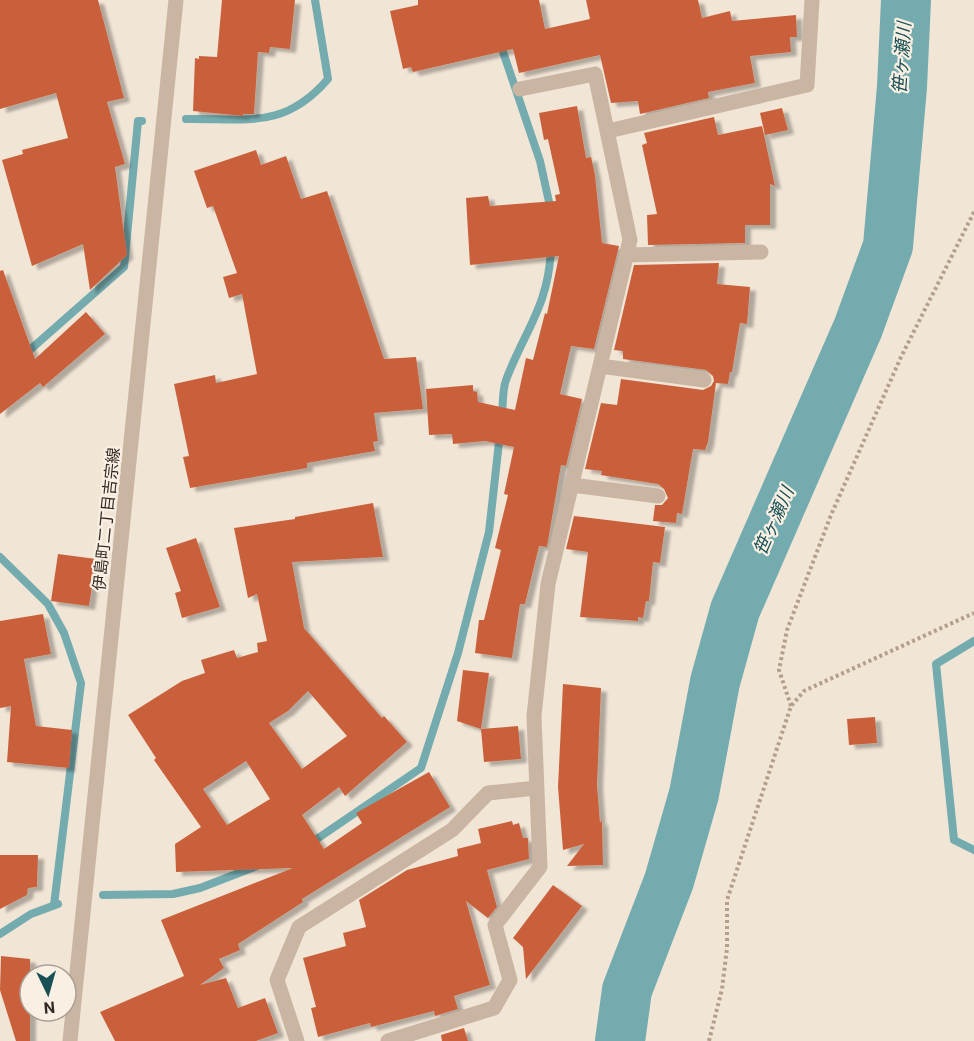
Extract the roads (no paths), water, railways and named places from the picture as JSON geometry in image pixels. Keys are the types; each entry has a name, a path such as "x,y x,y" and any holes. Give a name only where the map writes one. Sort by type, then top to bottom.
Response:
{"street":[{"name":"伊島町二丁目吉宗線","path":"70,1041 176,0"},
{"path":"608,131 807,85 812,0"},
{"path":"388,1041 494,1008 510,980 495,925 540,867 534,716 548,584 630,240 595,74 520,89"},
{"path":"626,255 761,252"},
{"path":"600,366 704,380"},
{"path":"572,484 658,496"},
{"path":"297,1041 277,980 299,927 452,830 488,793 536,788"}],"waterway":[{"path":"186,119 263,118 296,107 312,95 328,79 315,0"},
{"name":"笹ヶ瀬川","path":"620,1041 627,990 669,881 694,794 715,682 735,610 858,328 888,246 902,87 906,0"},
{"path":"500,43 540,161 551,211"},
{"path":"23,356 124,267 138,121 142,121"},
{"path":"502,417 505,384 541,302 546,286 551,248"},
{"path":"308,845 421,768 458,653 489,532 500,433"},
{"path":"0,557 48,604 64,633 81,683 54,905"},
{"path":"974,641 936,664 954,840 974,850"},
{"path":"103,895 173,894 200,888 257,866"},
{"path":"0,934 31,914 58,904"}]}
